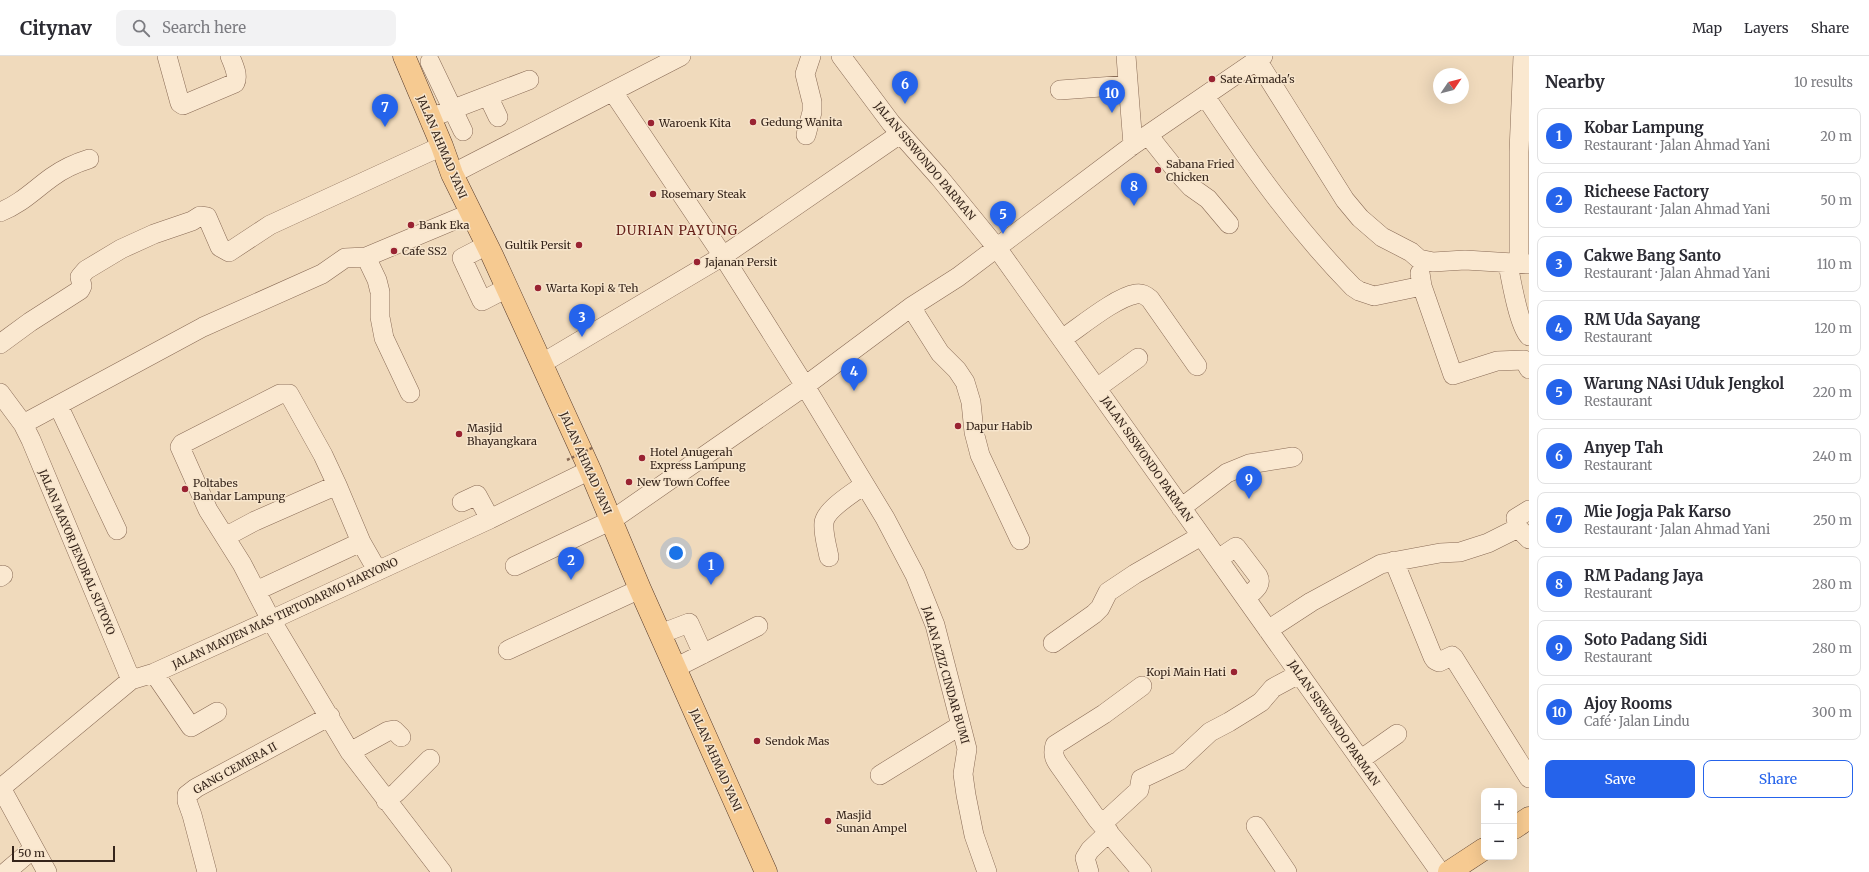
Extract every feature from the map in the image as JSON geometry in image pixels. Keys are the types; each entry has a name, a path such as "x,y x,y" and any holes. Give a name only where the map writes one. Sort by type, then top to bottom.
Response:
{"main road":[{"name":"JALAN AHMAD YANI","path":"404,56 442,146 452,174 487,245 590,470 640,589 766,872"},
{"path":"1517,826 1529,818"},
{"path":"1450,872 1481,851"}],"street":[{"path":"167,56 180,103 183,104 235,83 237,80 236,74 230,56"},
{"path":"452,174 681,56"},
{"path":"806,135 812,112 812,102 805,74 811,56"},
{"name":"JALAN SISWONDO PARMAN","path":"841,56 900,134 939,177 997,248 1440,872"},
{"path":"1126,56 1133,145"},
{"path":"1523,56 1519,152 1519,311 1525,332 1529,336"},
{"path":"515,566 612,520 805,386 911,307 958,277 1133,145 1260,58 1345,200 1360,218 1382,237 1411,252 1419,259 1432,262 1464,260 1519,264"},
{"path":"430,62 463,131"},
{"path":"430,118 529,80"},
{"path":"1060,90 1128,86"},
{"name":"JALAN AZIZ CINDAR BUMI","path":"612,92 723,256 805,386 900,546 925,598 935,625 967,749 963,774 966,795 974,835 987,872"},
{"path":"488,96 498,117"},
{"path":"1205,96 1282,206 1323,256 1353,287 1358,291 1374,296 1422,286"},
{"path":"541,364 723,256 900,134"},
{"path":"1148,135 1179,174 1191,187 1208,199 1229,224"},
{"path":"0,343 80,290 82,286 80,277 86,270 121,249 154,234 192,221 200,216 207,217 220,246 229,252 270,225 442,146"},
{"path":"0,212 12,207 35,192 52,177 78,162 89,159"},
{"path":"23,424 204,327 322,274 345,258 366,257 471,213"},
{"path":"366,257 377,280 380,292 380,317 384,338 410,393"},
{"path":"1419,259 1422,286 1453,375 1497,361 1524,360 1529,369"},
{"path":"1062,339 1123,298 1136,294 1144,294 1150,299 1197,366"},
{"path":"911,307 940,353 957,370 965,382 971,402 974,432 980,455 1020,540"},
{"path":"1097,388 1138,358"},
{"name":"JALAN MAYOR JENDRAL SUTOYO","path":"0,393 23,424 131,680"},
{"path":"377,570 361,542 338,485 289,394 280,394 182,444 180,447 208,510 242,564 271,620 330,716 350,752 386,801 442,872"},
{"path":"58,404 117,530"},
{"path":"1181,508 1227,473 1249,464 1292,456"},
{"name":"JALAN MAYJEN MAS TIRTODARMO HARYONO","path":"0,787 131,680 154,673 271,620 490,519 590,470"},
{"path":"225,537 338,485"},
{"path":"829,557 824,531 824,521 829,512 864,485"},
{"path":"462,502 476,494 490,519"},
{"path":"1268,630 1311,602 1381,564 1460,552 1523,533 1516,518 1529,510"},
{"path":"1053,643 1094,614 1100,608 1108,592 1134,574 1201,536"},
{"path":"256,591 361,542"},
{"path":"1394,561 1433,657 1435,660 1440,662 1449,656 1454,658 1529,778"},
{"path":"508,650 640,589"},
{"path":"660,634 689,623 703,654"},
{"path":"675,668 758,626"},
{"path":"154,673 191,726 217,712"},
{"path":"1090,872 1085,858 1106,828 1139,790 1141,779 1179,761 1210,732 1261,702 1273,688 1299,674"},
{"path":"1142,686 1104,714 1055,745 1053,752 1055,761 1142,872"},
{"name":"GANG CEMERA II","path":"205,871 192,814 186,801 188,796 196,788 330,716"},
{"path":"880,775 961,725"},
{"path":"350,752 388,731 394,730 401,737"},
{"path":"1360,760 1397,734"},
{"path":"386,801 397,792 430,758"},
{"path":"0,787 47,872"},
{"path":"1256,826 1287,872"},
{"path":"6,872 33,849"}],"path":[{"path":"567,460 594,447"}],"place":[{"name":"Sate Armada's","path":"1212,79"},
{"name":"Anyep Tah","path":"905,104"},
{"name":"Ajoy Rooms","path":"1112,113"},
{"name":"Gedung Wanita","path":"753,122"},
{"name":"Waroenk Kita","path":"651,123"},
{"name":"Mie Jogja Pak Karso","path":"385,127"},
{"name":"Sabana Fried Chicken","path":"1158,170"},
{"name":"Rosemary Steak","path":"653,194"},
{"name":"RM Padang Jaya","path":"1134,206"},
{"name":"Bank Eka","path":"411,225"},
{"name":"Warung NAsi Uduk Jengkol","path":"1003,234"},
{"name":"Gultik Persit","path":"579,245"},
{"name":"Cafe SS2","path":"394,251"},
{"name":"Jajanan Persit","path":"697,262"},
{"name":"Warta Kopi & Teh","path":"538,288"},
{"name":"Cakwe Bang Santo","path":"582,337"},
{"name":"RM Uda Sayang","path":"854,391"},
{"name":"Dapur Habib","path":"958,426"},
{"name":"Masjid Bhayangkara","path":"459,434"},
{"name":"Hotel Anugerah Express Lampung","path":"642,458"},
{"name":"New Town Coffee","path":"629,482"},
{"name":"Poltabes Bandar Lampung","path":"185,489"},
{"name":"Soto Padang Sidi","path":"1249,499"},
{"name":"Richeese Factory","path":"571,580"},
{"name":"Kobar Lampung","path":"711,585"},
{"name":"Kopi Main Hati","path":"1234,672"},
{"name":"Sendok Mas","path":"757,741"},
{"name":"Masjid Sunan Ampel","path":"828,821"}],"district":[{"name":"DURIAN PAYUNG","path":"677,230"}]}
